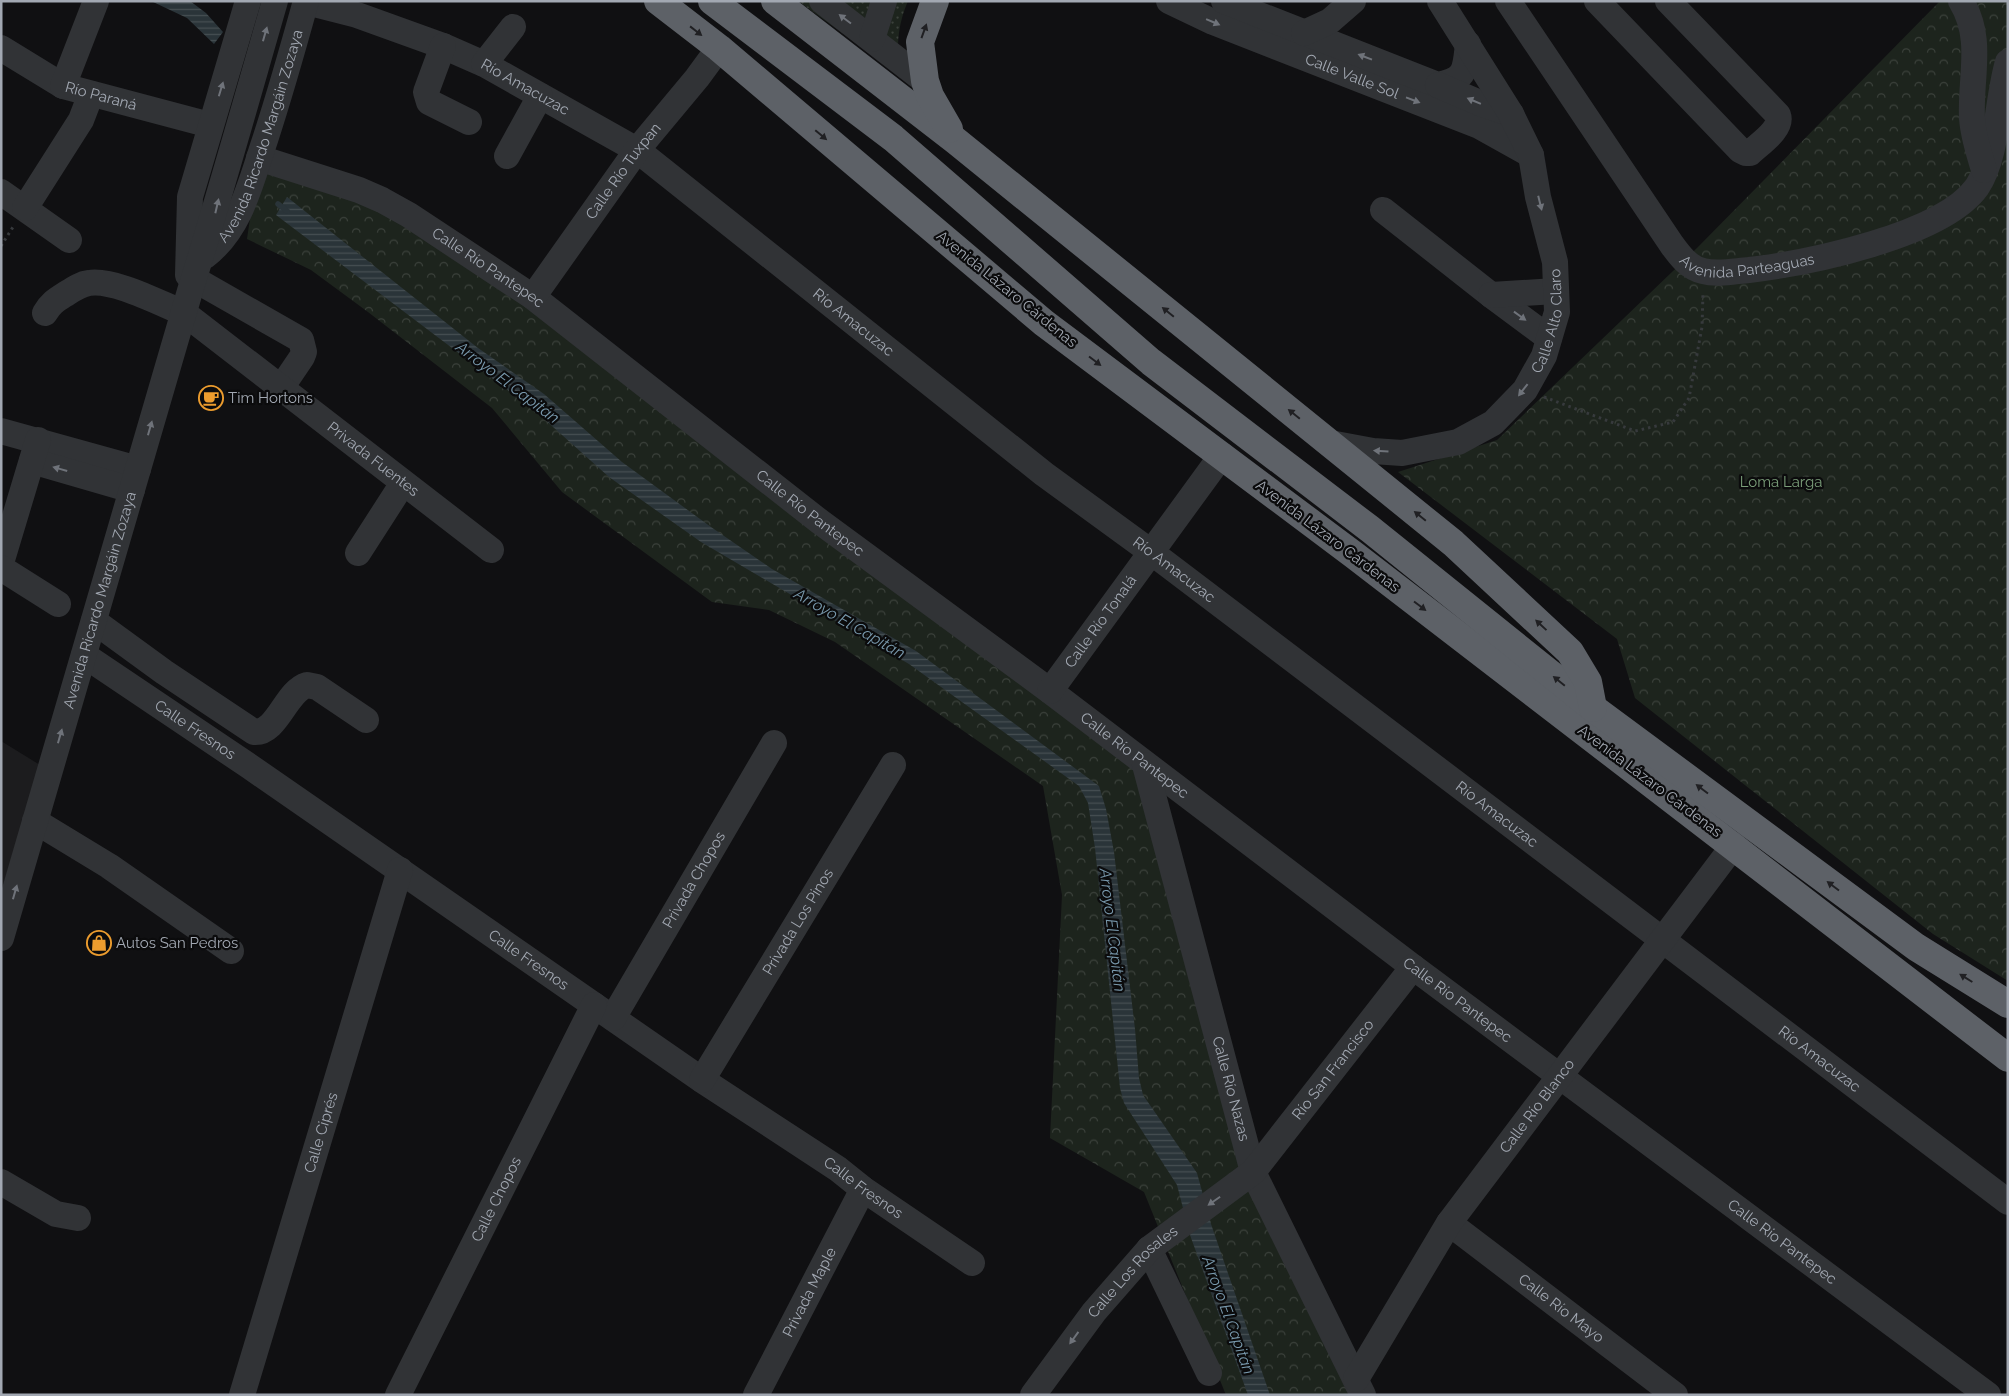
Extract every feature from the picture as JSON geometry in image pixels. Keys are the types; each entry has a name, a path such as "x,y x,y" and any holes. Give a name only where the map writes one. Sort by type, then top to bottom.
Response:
{"highway":[{"name":"Avenida Lázaro Cárdenas","path":"658,1 719,48 1044,323 1222,455 2001,1049"},
{"name":"Avenida Lázaro Cárdenas","path":"712,1 893,138 1151,362 1370,529 1593,708 1916,948 2008,1004"},
{"path":"775,1 956,141 1452,543 1570,652 1588,682 1593,708"},
{"path":"935,1 920,42 925,81 930,96 956,141"}],"street":[{"path":"63,86 96,1"},
{"path":"192,286 186,257 190,197 248,1"},
{"name":"Avenida Ricardo Margáin Zozaya","path":"1,938 13,862 36,821 41,781 84,656 192,286 216,213 274,1"},
{"path":"822,1 925,81"},
{"path":"872,39 884,1"},
{"name":"Calle Valle Sol","path":"1169,1 1212,22 1478,126 1531,155"},
{"name":"Calle Valle Sol","path":"1224,1 1511,114"},
{"path":"1304,33 1330,20 1353,1"},
{"name":"Calle Alto Claro","path":"1330,443 1373,451 1402,453 1458,442 1493,423 1525,390 1544,356 1557,312 1555,262 1538,196 1531,155 1511,114 1440,1"},
{"name":"Avenida Parteaguas","path":"1508,1 1672,245 1689,265 1704,272 1738,271 1816,260 1901,234 1933,220 1967,196 1977,186 1994,140 2008,62"},
{"path":"1597,1 1740,150 1750,153 1777,126 1780,121 1778,116 1668,1"},
{"name":"Avenida Ricardo Margáin Zozaya","path":"192,286 236,218 259,158 306,2"},
{"name":"Río Amacuzac","path":"306,2 357,15 442,46 484,64 637,150 1044,474 1151,552 2008,1202"},
{"path":"1972,6 1974,34 1972,118 1974,134 1984,170"},
{"path":"484,64 513,27"},
{"path":"1438,85 1455,81 1460,76 1466,61 1468,44"},
{"path":"442,46 426,92 429,102 469,122"},
{"name":"Río Paraná","path":"1,48 63,86 210,125"},
{"name":"Calle Río Tuxpan","path":"533,297 637,150 697,78 719,48"},
{"path":"26,208 81,120 91,94"},
{"path":"506,156 540,96"},
{"name":"Calle Río Pantepec","path":"259,158 359,190 382,200 533,297 819,521 1050,691 1413,967 1988,1395"},
{"path":"1,192 69,240"},
{"path":"1383,210 1491,295 1550,338"},
{"path":"45,312 49,305 69,292 91,282 192,286 301,340 304,352 281,388"},
{"name":"Privada Fuentes","path":"192,286 281,388 492,550"},
{"path":"1491,295 1556,291"},
{"path":"1,431 35,451 135,479"},
{"path":"1,563 35,451"},
{"name":"Calle Río Tonalá","path":"1050,691 1222,455"},
{"path":"358,553 403,483"},
{"path":"1,568 58,604"},
{"path":"94,621 164,672 254,732 265,731 298,690 307,684 317,687 366,720"},
{"name":"Calle Fresnos","path":"84,656 400,870 702,1080 838,1169 863,1189 972,1263"},
{"name":"Privada Chopos","path":"604,1011 774,743"},
{"name":"Privada Los Pinos","path":"702,1080 893,765"},
{"name":"Calle Río Nazas","path":"1145,765 1253,1172 1360,1387"},
{"path":"36,821 109,866 231,951"},
{"name":"Calle Río Blanco","path":"1360,1387 1449,1223 1662,938 1734,845"},
{"name":"Calle Ciprés","path":"242,1395 400,870"},
{"name":"Río San Francisco","path":"1253,1172 1413,967"},
{"name":"Calle Chopos","path":"398,1395 604,1011"},
{"name":"Calle Los Rosales","path":"1033,1395 1094,1312 1148,1249 1253,1172"},
{"path":"1,1182 56,1214 78,1218"},
{"name":"Privada Maple","path":"756,1395 863,1189"},
{"name":"Calle Río Mayo","path":"1449,1223 1675,1395"},
{"path":"1148,1249 1209,1373"}],"path":[{"path":"1525,390 1635,431 1673,422 1689,398 1702,328 1704,272"}],"shaded area":[{"path":"1,741 40,765 1,892"}],"green space":[{"path":"798,1 908,1 904,10 899,37 899,74"},
{"name":"Loma Larga","path":"1940,1 2008,1 2008,981 1933,934 1635,698 1617,639 1398,472 1497,440 1697,248"},
{"path":"259,158 382,200 1145,765 1253,1172 1363,1395 1226,1395 1144,1192 1050,1138 1062,895 1043,786 835,642 769,610 712,602 562,492 492,408 311,270 247,239"}],"water":[{"path":"151,1 190,1 206,13 223,32 214,44 187,18"},
{"path":"287,197 478,348 544,394 622,462 711,527 772,569 916,651 1099,786 1106,809 1114,852 1139,1078 1143,1095 1197,1173 1211,1224 1270,1395 1248,1395 1190,1235 1177,1185 1124,1103 1120,1088 1095,848 1088,803 1079,786 909,664 701,542 609,477 534,410 276,215"}],"waterway":[{"name":"Arroyo El Capitán","path":"278,204 287,211"}],"place":[{"name":"Tim Hortons","path":"211,398"},
{"name":"Autos San Pedros","path":"99,943"}]}
